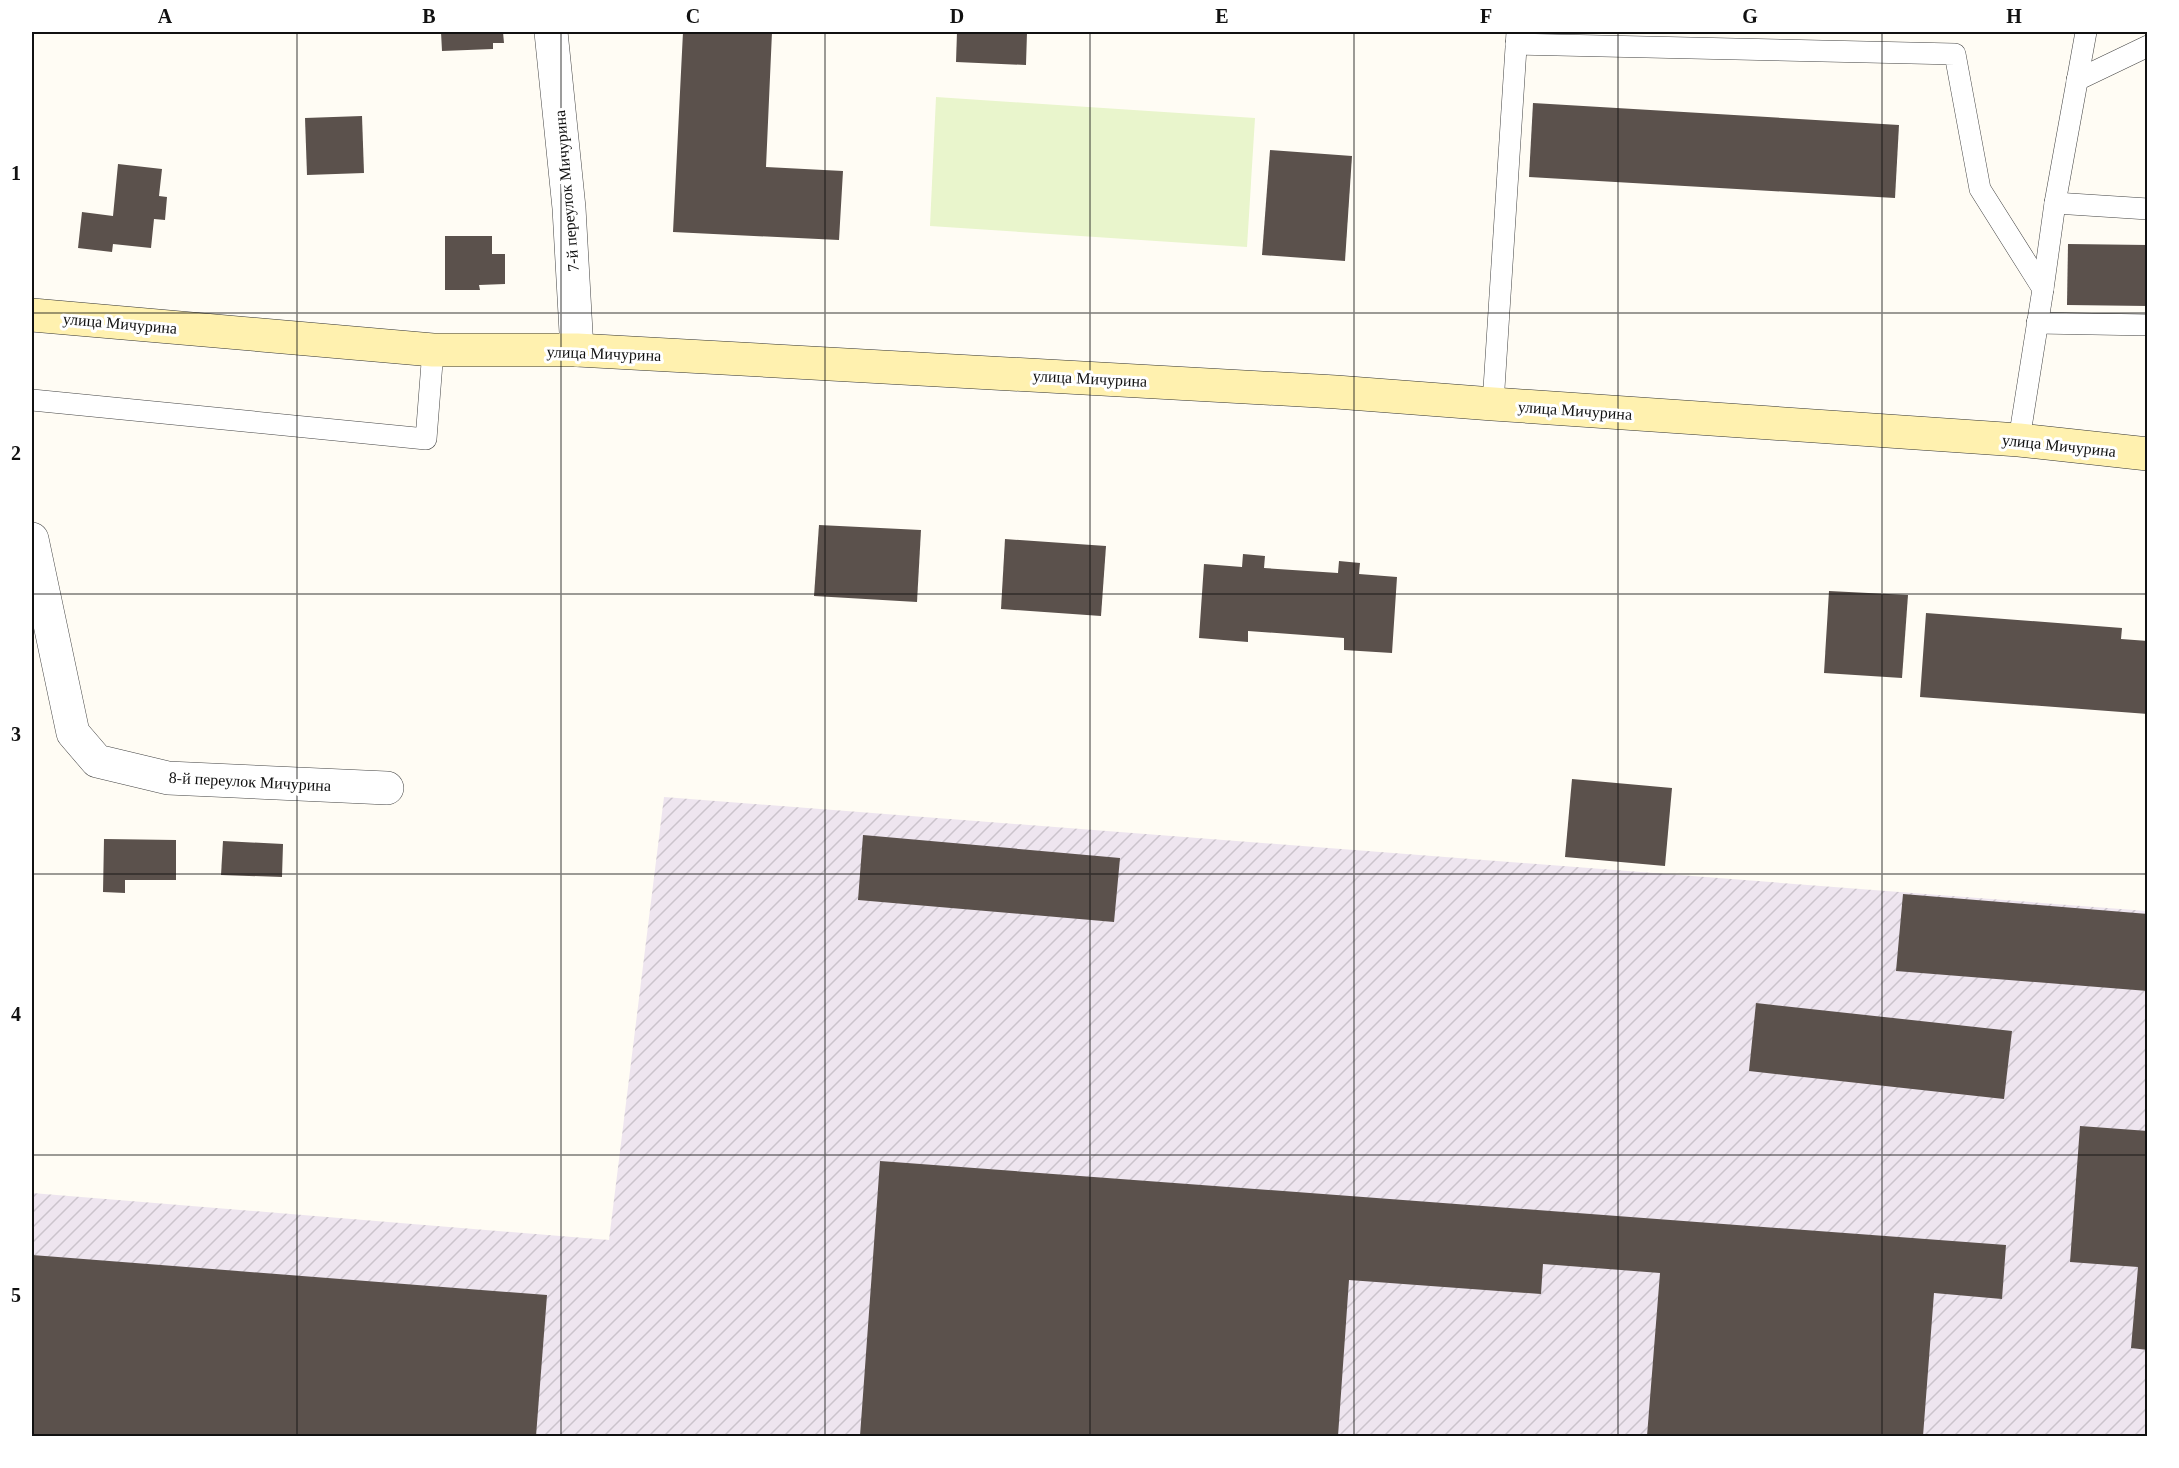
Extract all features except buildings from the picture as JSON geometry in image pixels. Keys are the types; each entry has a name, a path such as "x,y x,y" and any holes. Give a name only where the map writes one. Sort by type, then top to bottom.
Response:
{"main road":[{"name":"улица Мичурина","path":"32,315 433,350 578,350 1336,392 2019,440 2148,454"}],"street":[{"name":"7-й переулок Мичурина","path":"551,32 569,208 578,350"},
{"name":"8-й переулок Мичурина","path":"32,539 73,733 97,761 168,778 387,788"}],"lane":[{"path":"2019,440 2055,203 2086,32"},
{"path":"1493,404 1516,38 1955,54 1980,189 2043,289"},
{"path":"2078,80 2148,46"},
{"path":"2055,203 2148,209"},
{"path":"2037,323 2148,325"},
{"path":"32,400 426,439 433,350"}],"shaded area":[{"path":"664,797 2147,911 2147,1436 32,1436 32,1193 609,1240"}],"green space":[{"path":"936,97 1255,118 1247,247 930,226"}]}
